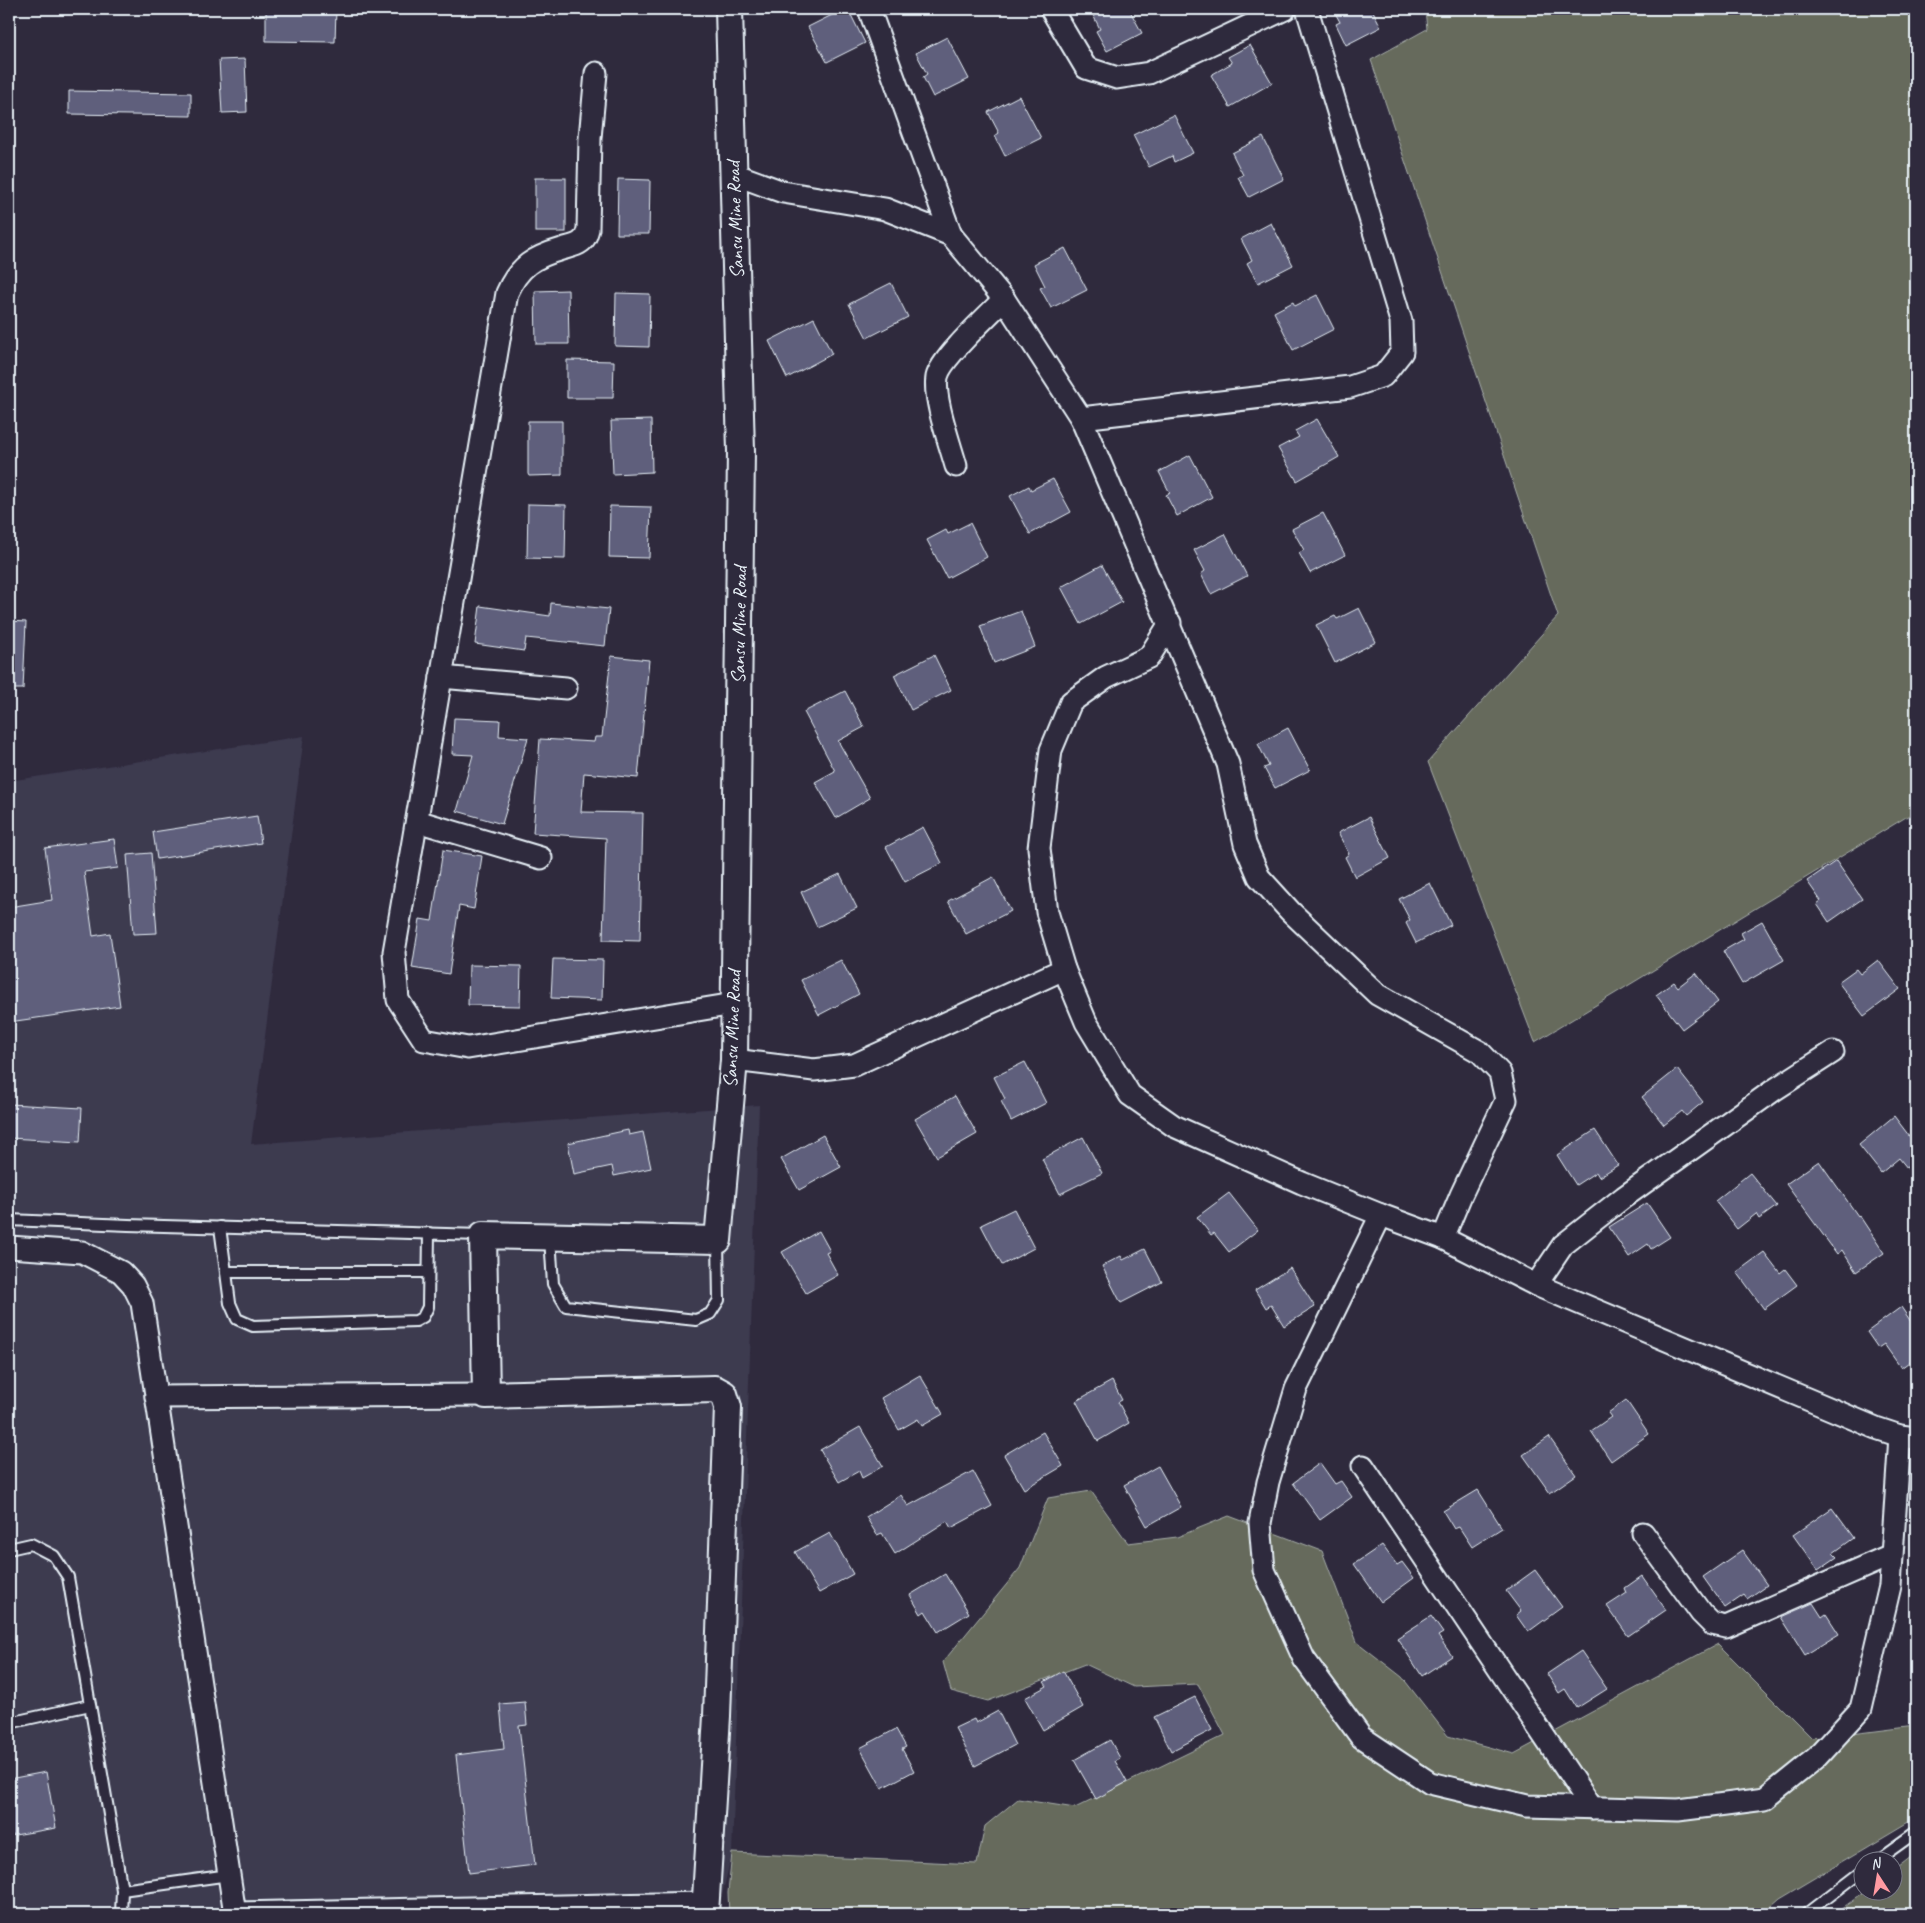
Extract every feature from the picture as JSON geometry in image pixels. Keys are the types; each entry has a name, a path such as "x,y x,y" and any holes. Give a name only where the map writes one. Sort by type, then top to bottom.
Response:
{"street":[{"name":"Sansu Mine Road","path":"718,1240 734,1060 741,451 729,9"},
{"path":"869,9 951,234 1004,299 1081,418 1228,764 1245,844 1259,877 1290,912 1377,994 1480,1052 1500,1073 1506,1100 1443,1238"},
{"path":"1051,9 1086,68 1117,78 1149,73 1285,9"},
{"path":"1081,418 1350,387 1383,376 1402,352 1401,321 1307,9"},
{"path":"596,74 590,138 588,229 583,240 571,247 547,253 528,264 514,277 507,293 394,952 398,1000 424,1040 468,1048 734,1004"},
{"path":"734,174 783,192 885,209 951,234"},
{"path":"956,466 938,399 937,376 952,353 1004,299"},
{"path":"1170,624 1149,657 1106,677 1071,702 1051,750 1039,848 1047,912 1064,969 1086,1022 1130,1095 1174,1126 1302,1183 1381,1216 1443,1238 1536,1285 1876,1428 1908,1437 1891,1555 1890,1586 1861,1709 1816,1758 1765,1799 1678,1810 1527,1806 1430,1783 1360,1737 1304,1659 1264,1570 1260,1523 1268,1482 1296,1388 1381,1216"},
{"path":"441,677 566,688"},
{"path":"416,821 541,858"},
{"path":"734,1060 814,1070 854,1065 1064,969"},
{"path":"1536,1285 1562,1246 1624,1198 1743,1113 1834,1052"},
{"path":"486,1395 483,1235 718,1240"},
{"path":"9,1247 82,1252 121,1272 133,1285 142,1303 156,1396 235,1914 705,1909 717,1716 728,1408 724,1394 715,1389 486,1395 156,1396"},
{"path":"1363,1466 1592,1808"},
{"path":"1642,1533 1701,1613 1712,1624 1726,1627 1891,1555"}],"lane":[{"path":"9,1220 483,1235"},
{"path":"220,1228 230,1303 238,1319 253,1326 416,1321 423,1316 428,1307 429,1233"},
{"path":"550,1236 553,1284 566,1306 696,1320 710,1314 719,1300 718,1240"},
{"path":"226,1272 428,1272"},
{"path":"9,1549 31,1544 54,1556 68,1577 122,1890 121,1914"},
{"path":"9,1723 90,1705"},
{"path":"1891,1850 1916,1832"},
{"path":"122,1890 229,1875"},
{"path":"1806,1914 1852,1879"}],"shaded area":[{"path":"304,736 251,1144 759,1105 732,1853 720,1904 721,1914 9,1914 9,781"}],"green space":[{"path":"1425,9 1916,9 1916,811 1535,1042 1428,762 1558,616 1371,60 1427,29"},
{"path":"1091,1491 1128,1543 1177,1537 1229,1516 1322,1551 1357,1642 1402,1677 1448,1736 1514,1754 1718,1644 1812,1738 1916,1725 1916,1818 1862,1850 1852,1850 1852,1856 1780,1899 1763,1914 729,1914 728,1893 732,1853 977,1864 985,1826 1018,1799 1075,1808 1225,1735 1198,1684 1134,1687 1085,1664 988,1701 951,1691 943,1662 1020,1568 1048,1498"},
{"path":"1916,1853 1916,1910 1912,1914 1834,1914 1853,1900 1902,1900 1902,1864"}],"building":[{"path":"266,9 336,9 335,42 266,41"},
{"path":"844,9 848,9 865,43 827,62 808,27"},
{"path":"1090,9 1129,9 1142,33 1107,51 1096,31 1100,29"},
{"path":"1333,9 1372,9 1381,27 1346,45 1336,24 1340,22"},
{"path":"947,37 969,79 933,97 923,77 927,74 916,53"},
{"path":"1250,45 1272,83 1230,107 1211,75 1232,63 1228,57"},
{"path":"245,59 247,112 222,113 219,60"},
{"path":"69,91 191,93 191,116 69,114"},
{"path":"1019,96 1041,138 1005,156 995,136 999,133 988,112"},
{"path":"1174,115 1193,153 1174,162 1172,156 1149,167 1133,135"},
{"path":"1263,137 1284,179 1249,197 1238,177 1243,175 1232,153"},
{"path":"535,178 566,178 566,232 535,232"},
{"path":"618,179 650,180 649,234 617,234"},
{"path":"1271,223 1293,265 1258,283 1247,263 1252,260 1241,239"},
{"path":"1065,248 1087,290 1051,308 1040,288 1045,286 1034,264"},
{"path":"891,283 908,317 867,338 849,304"},
{"path":"568,290 569,344 536,344 535,291"},
{"path":"616,293 650,294 649,347 615,346"},
{"path":"1317,295 1334,329 1293,350 1274,312 1293,302 1295,306"},
{"path":"814,318 832,354 787,378 769,341"},
{"path":"567,360 614,361 613,398 567,398"},
{"path":"1317,419 1339,457 1297,481 1278,448 1299,437 1295,431"},
{"path":"651,420 652,472 613,474 611,421"},
{"path":"528,421 562,421 562,475 529,476"},
{"path":"1190,455 1212,497 1177,516 1166,495 1170,493 1159,472"},
{"path":"1053,479 1071,512 1030,534 1010,496 1029,486 1031,490"},
{"path":"528,504 566,505 565,559 527,558"},
{"path":"610,506 651,507 649,558 609,557"},
{"path":"1323,513 1345,555 1310,573 1299,553 1304,550 1292,529"},
{"path":"970,523 987,557 947,578 927,540 946,530 948,534"},
{"path":"1225,534 1247,576 1211,594 1201,574 1205,571 1194,550"},
{"path":"1102,565 1122,602 1081,624 1061,587"},
{"path":"551,603 609,609 605,646 526,638 524,651 475,644 480,606 550,616"},
{"path":"1359,608 1376,642 1335,663 1316,625 1335,616 1337,619"},
{"path":"1021,611 1035,647 994,663 980,626"},
{"path":"9,621 26,622 23,689 9,689"},
{"path":"934,655 951,690 911,710 894,675"},
{"path":"611,656 649,660 638,778 584,773 581,812 643,813 640,941 603,940 606,838 533,833 540,739 594,742 595,737 602,737"},
{"path":"845,691 864,727 838,741 870,798 836,818 815,782 835,771 804,712"},
{"path":"454,718 500,720 499,736 528,738 502,824 457,811 473,755 452,754"},
{"path":"1288,728 1310,770 1275,788 1264,768 1269,766 1258,744"},
{"path":"257,816 261,843 157,859 153,832"},
{"path":"1369,817 1390,858 1355,877 1345,857 1349,854 1338,833"},
{"path":"923,827 942,863 905,882 886,847"},
{"path":"114,839 118,868 84,872 93,936 110,933 120,1006 9,1022 9,907 52,900 45,848"},
{"path":"443,850 482,856 474,909 459,906 449,974 412,968 420,919 432,921"},
{"path":"151,853 157,933 133,934 127,855"},
{"path":"1836,861 1862,899 1829,922 1817,904 1821,901 1807,881"},
{"path":"840,874 857,908 817,927 801,892"},
{"path":"993,877 1011,911 966,934 948,901"},
{"path":"1430,883 1451,925 1416,943 1406,923 1410,920 1399,899"},
{"path":"1762,921 1784,960 1742,984 1723,951 1744,939 1741,933"},
{"path":"553,959 603,960 602,1000 551,998"},
{"path":"841,960 859,994 819,1015 801,980"},
{"path":"1878,960 1900,989 1864,1016 1838,982 1856,969 1860,974"},
{"path":"469,965 521,966 520,1006 468,1005"},
{"path":"1696,973 1718,1002 1682,1029 1656,995 1674,982 1678,987"},
{"path":"1025,1062 1046,1103 1011,1121 1001,1101 1005,1099 994,1077"},
{"path":"1677,1069 1703,1102 1686,1116 1682,1111 1664,1125 1642,1097"},
{"path":"955,1096 977,1134 937,1157 915,1119"},
{"path":"9,1104 82,1108 80,1142 9,1138"},
{"path":"1894,1116 1916,1145 1916,1179 1899,1158 1881,1173 1859,1145"},
{"path":"628,1130 629,1135 643,1132 651,1168 614,1176 612,1166 574,1174 568,1143"},
{"path":"1595,1130 1618,1165 1599,1177 1596,1172 1576,1185 1557,1155"},
{"path":"823,1135 841,1167 799,1190 781,1159"},
{"path":"1083,1137 1102,1173 1060,1194 1042,1159"},
{"path":"1819,1161 1859,1215 1884,1253 1856,1272 1842,1250 1837,1254 1786,1184"},
{"path":"1750,1173 1777,1206 1759,1219 1756,1214 1737,1229 1715,1201"},
{"path":"1229,1193 1258,1230 1229,1252 1214,1233 1211,1235 1197,1217"},
{"path":"1647,1203 1670,1237 1651,1249 1648,1244 1629,1257 1609,1227"},
{"path":"1014,1209 1034,1248 1002,1265 981,1225"},
{"path":"819,1231 830,1251 826,1253 838,1275 806,1293 782,1252"},
{"path":"1145,1249 1162,1282 1121,1303 1102,1266 1121,1256 1123,1260"},
{"path":"1764,1252 1780,1273 1785,1269 1797,1285 1764,1309 1737,1272"},
{"path":"1290,1268 1315,1307 1284,1326 1271,1305 1266,1308 1255,1290"},
{"path":"1901,1307 1916,1329 1916,1357 1901,1368 1884,1344 1878,1348 1867,1332"},
{"path":"920,1375 943,1414 922,1426 918,1419 899,1430 881,1398"},
{"path":"1112,1381 1122,1400 1118,1402 1129,1423 1098,1441 1076,1401"},
{"path":"1626,1400 1649,1434 1611,1461 1591,1431 1611,1417 1608,1413"},
{"path":"860,1427 883,1466 862,1478 859,1471 839,1482 820,1450"},
{"path":"1043,1432 1063,1466 1024,1489 1004,1455"},
{"path":"1549,1437 1576,1475 1550,1493 1523,1455"},
{"path":"1320,1463 1335,1484 1341,1481 1352,1497 1320,1520 1293,1483"},
{"path":"1158,1466 1181,1507 1147,1526 1124,1485"},
{"path":"973,1471 992,1506 951,1528 947,1521 895,1554 882,1533 877,1535 866,1517 901,1495 908,1506"},
{"path":"1478,1490 1502,1528 1472,1547 1459,1527 1454,1529 1443,1511"},
{"path":"1832,1508 1854,1538 1833,1553 1837,1557 1818,1570 1793,1535"},
{"path":"830,1533 853,1574 819,1593 795,1552"},
{"path":"1382,1545 1397,1565 1402,1562 1414,1578 1381,1602 1354,1564"},
{"path":"1742,1550 1767,1585 1747,1599 1744,1595 1725,1608 1703,1577"},
{"path":"1535,1570 1562,1607 1528,1632 1516,1615 1521,1611 1506,1591"},
{"path":"945,1574 969,1613 938,1632 925,1611 921,1614 910,1595"},
{"path":"1642,1576 1666,1610 1628,1636 1607,1606 1627,1593 1625,1588"},
{"path":"1813,1603 1822,1617 1826,1614 1839,1634 1805,1655 1781,1617"},
{"path":"1431,1616 1443,1633 1438,1636 1452,1656 1422,1676 1397,1638"},
{"path":"1581,1651 1607,1689 1577,1708 1565,1689 1559,1693 1547,1674"},
{"path":"1063,1671 1083,1707 1043,1730 1025,1698 1047,1686 1044,1682"},
{"path":"1195,1697 1212,1730 1171,1751 1154,1717"},
{"path":"525,1702 527,1725 519,1726 535,1865 469,1873 456,1755 504,1749 500,1704"},
{"path":"998,1711 1015,1745 975,1766 955,1728 974,1719 976,1723"},
{"path":"896,1729 906,1747 902,1749 914,1771 882,1788 860,1748"},
{"path":"1110,1740 1120,1758 1115,1761 1127,1782 1096,1799 1074,1760"},
{"path":"46,1772 56,1828 9,1836 9,1779"}]}
